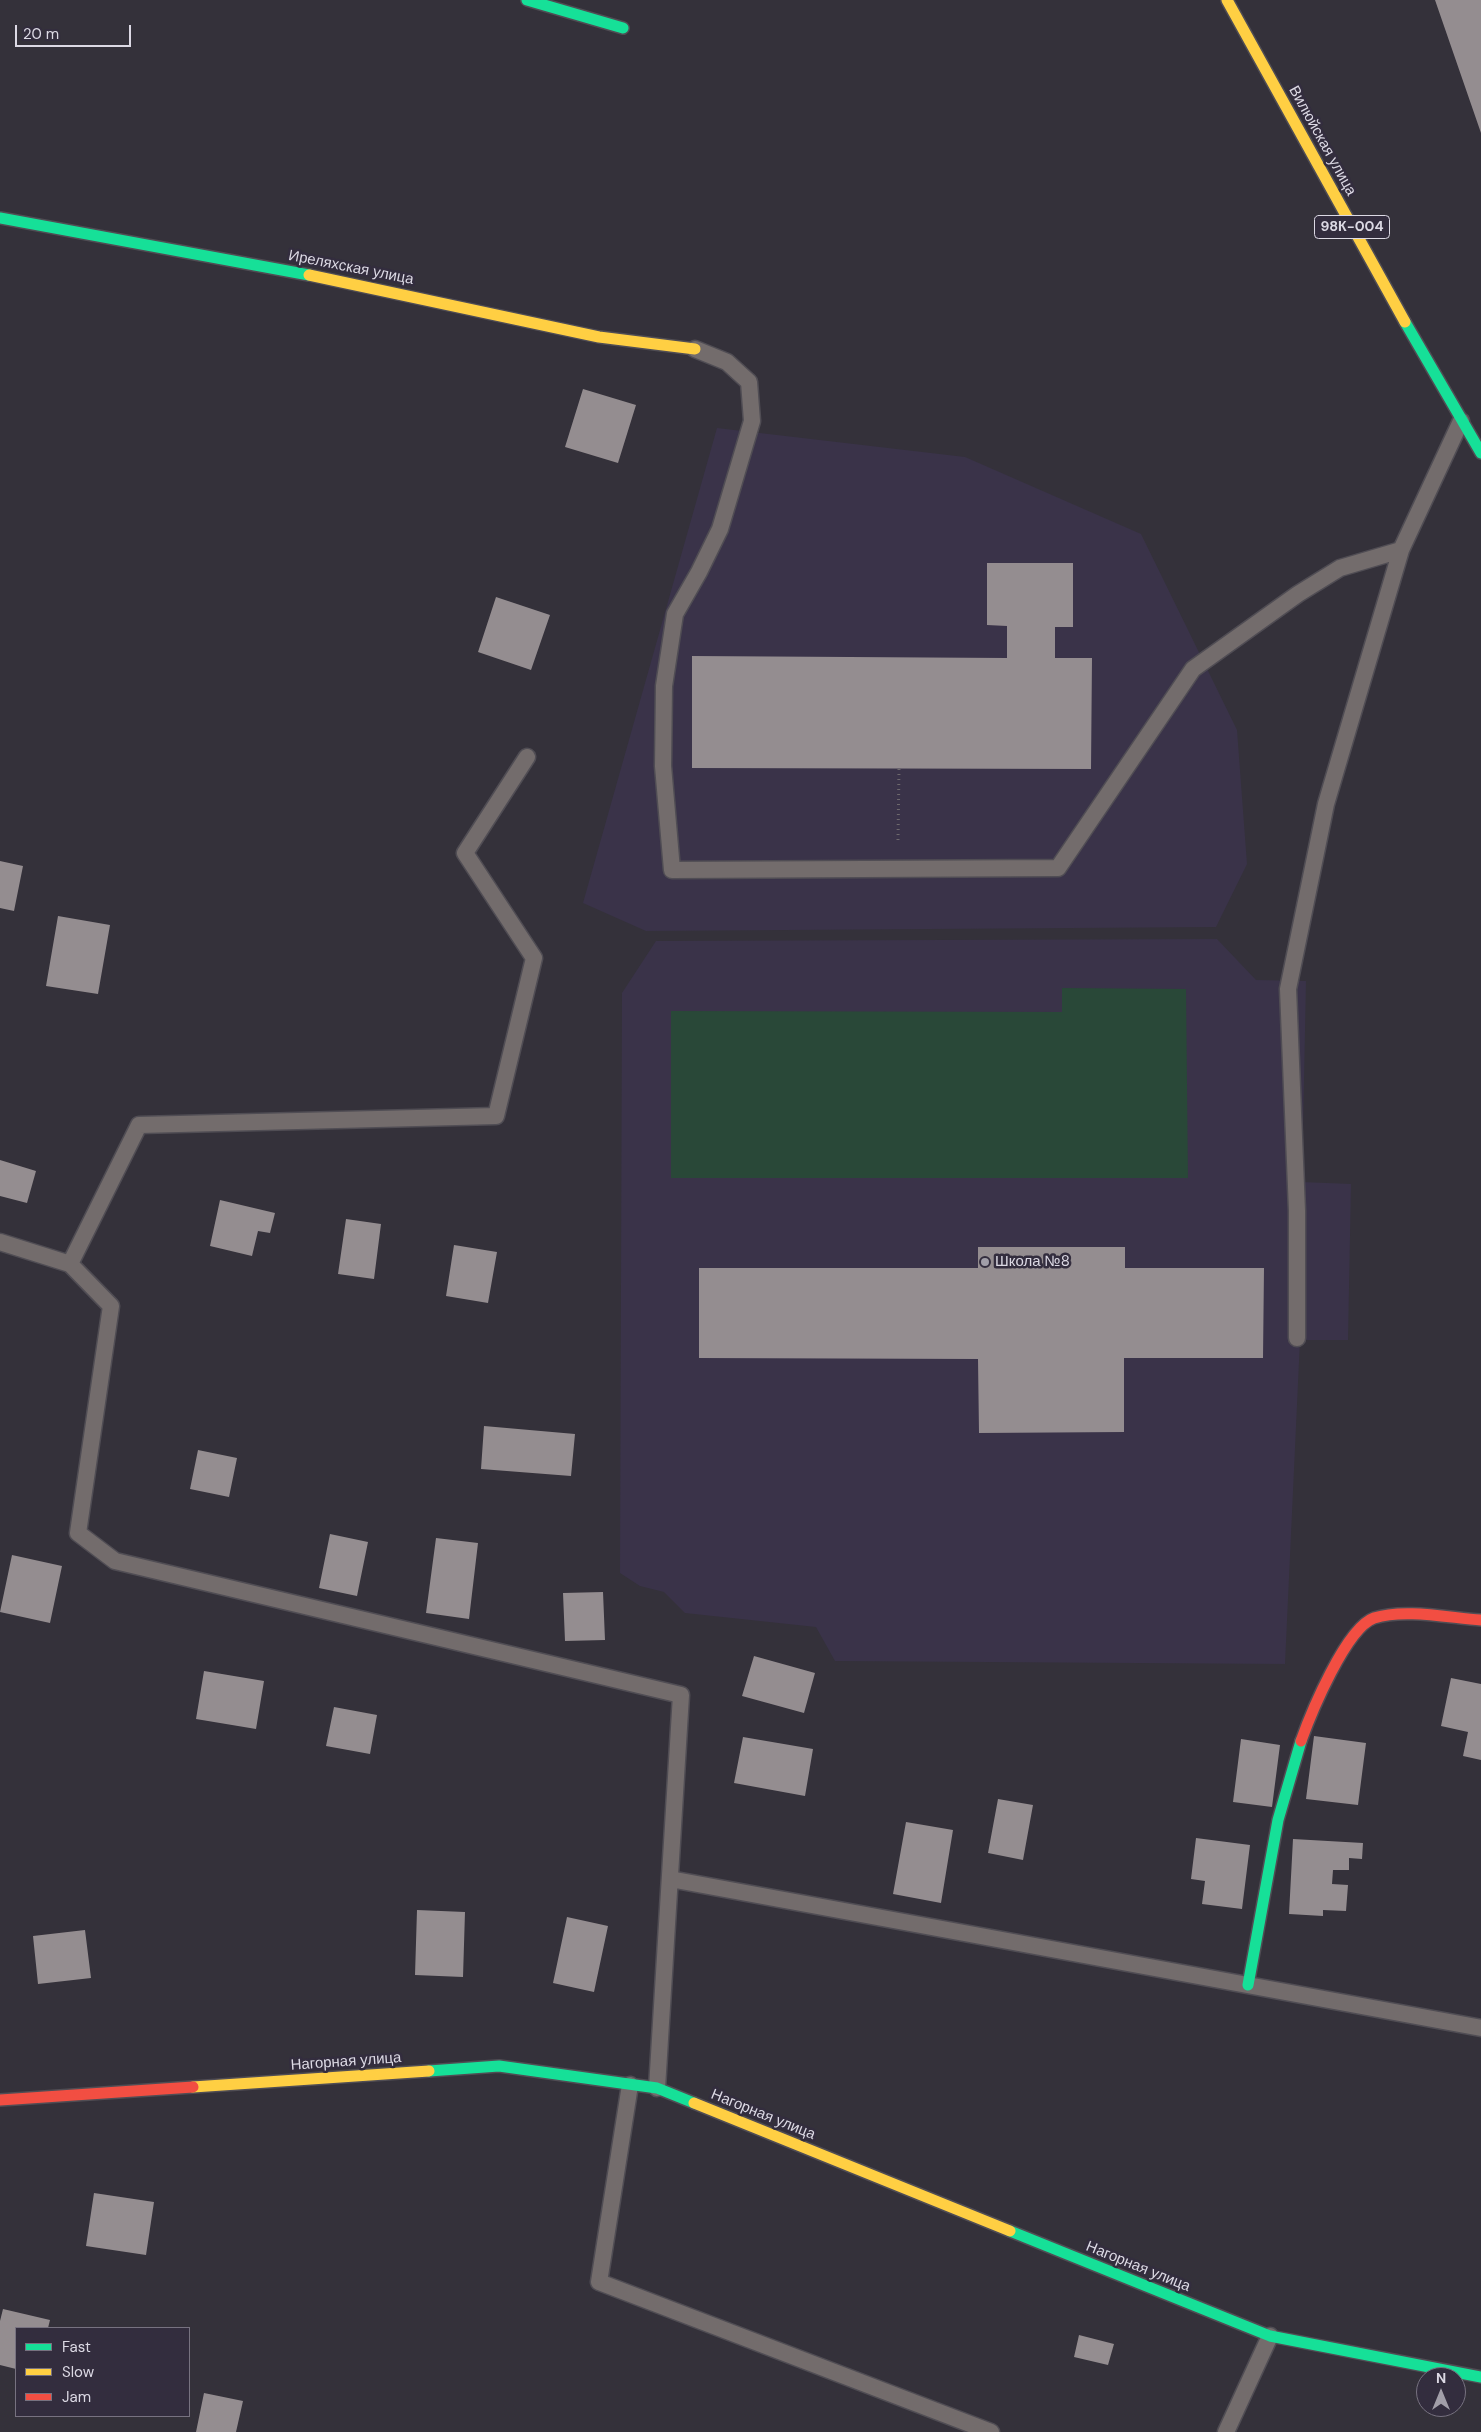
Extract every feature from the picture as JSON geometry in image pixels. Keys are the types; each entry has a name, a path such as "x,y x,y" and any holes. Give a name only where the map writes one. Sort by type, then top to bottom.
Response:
{"street":[{"path":"527,0 623,28"},
{"name":"Вилюйская улица","path":"1227,0 1461,421 1481,452"},
{"name":"Иреляхская улица","path":"0,218 191,252 376,288 599,337 694,349"},
{"path":"1248,1985 1275,1838 1291,1774 1304,1731 1331,1673 1348,1644 1366,1622 1394,1615 1481,1620"},
{"name":"Нагорная улица","path":"0,2100 499,2066 657,2088 1270,2336 1481,2376"}],"lane":[{"path":"694,349 728,362 749,382 752,421 720,529 699,572 675,614 664,686 662,766 672,870 1058,868 1193,669 1298,594 1340,568 1402,550"},
{"path":"1297,1338 1297,1212 1288,989 1326,804 1402,550 1461,421"},
{"path":"70,1264 139,1125 496,1116 534,958 465,853 527,758"},
{"path":"0,1242 70,1264 111,1306 78,1533 114,1561 681,1695 657,2088"},
{"path":"670,1879 1481,2028"},
{"path":"630,2085 599,2282 990,2432"},
{"path":"1226,2432 1270,2336"}],"path":[{"path":"897,869 899,768"}],"shaded area":[{"path":"717,428 965,457 1141,534 1237,730 1247,864 1216,927 646,931 583,903"},
{"name":"Школа №8","path":"1217,939 1256,980 1306,981 1302,1182 1351,1184 1348,1340 1300,1340 1285,1664 835,1661 816,1627 685,1613 664,1592 640,1586 620,1573 622,993 656,941"}],"green space":[{"path":"1062,988 1186,989 1188,1178 671,1178 671,1011 1062,1012"}],"building":[{"path":"1435,0 1481,0 1481,133"},
{"path":"583,389 636,405 618,463 565,447"},
{"path":"987,563 1073,563 1073,627 1055,627 1055,658 1092,658 1091,769 692,768 692,656 1007,658 1007,626 987,625"},
{"path":"496,597 550,615 531,670 478,652"},
{"path":"0,861 23,866 14,911 0,908"},
{"path":"58,916 110,925 98,994 46,986"},
{"path":"0,1160 36,1171 27,1203 0,1196"},
{"path":"220,1200 275,1213 270,1233 258,1231 252,1256 210,1246"},
{"path":"346,1219 381,1224 374,1279 338,1274"},
{"path":"454,1245 497,1252 488,1303 446,1296"},
{"path":"978,1247 1125,1247 1125,1268 1264,1268 1263,1358 1124,1358 1124,1432 979,1433 978,1359 699,1358 699,1268 978,1268"},
{"path":"484,1426 575,1434 571,1476 481,1469"},
{"path":"198,1450 237,1458 229,1497 190,1489"},
{"path":"330,1534 368,1542 357,1596 319,1588"},
{"path":"436,1538 478,1543 469,1619 426,1613"},
{"path":"12,1555 62,1566 50,1623 0,1612"},
{"path":"603,1592 605,1640 565,1641 563,1593"},
{"path":"754,1656 815,1673 804,1713 742,1696"},
{"path":"204,1671 264,1681 256,1729 196,1719"},
{"path":"1451,1678 1481,1684 1481,1760 1463,1756 1468,1732 1441,1726"},
{"path":"334,1707 377,1715 370,1754 326,1746"},
{"path":"1314,1736 1366,1743 1358,1805 1306,1799"},
{"path":"743,1737 813,1749 805,1796 734,1783"},
{"path":"1241,1739 1280,1745 1272,1807 1233,1802"},
{"path":"998,1799 1033,1805 1023,1860 988,1853"},
{"path":"906,1822 953,1830 941,1903 893,1894"},
{"path":"1196,1838 1250,1845 1242,1909 1202,1904 1205,1881 1191,1879"},
{"path":"1293,1839 1363,1843 1362,1859 1349,1858 1349,1870 1333,1870 1332,1884 1348,1885 1346,1911 1323,1910 1323,1916 1289,1914"},
{"path":"417,1910 465,1912 463,1977 415,1975"},
{"path":"567,1917 608,1926 594,1992 553,1983"},
{"path":"85,1930 91,1978 38,1984 33,1936"},
{"path":"94,2193 154,2202 146,2255 86,2246"},
{"path":"3,2309 50,2320 48,2327 15,2327 15,2369 0,2365 0,2321"},
{"path":"1079,2335 1114,2344 1108,2365 1074,2357"},
{"path":"204,2393 243,2401 236,2432 196,2432"}],"traffic: fast":[{"path":"527,0 623,28"},
{"path":"0,218 309,275"},
{"path":"1405,322 1481,453"},
{"path":"1248,1985 1278,1820 1301,1741"},
{"path":"429,2071 499,2066 657,2088 694,2103"},
{"path":"1010,2231 1270,2336 1481,2377"}],"traffic: slow":[{"path":"1227,0 1405,322"},
{"path":"309,275 599,337 695,349"},
{"path":"193,2087 429,2071"},
{"path":"694,2103 1010,2231"}],"traffic: jam":[{"path":"1301,1741 1321,1692 1341,1654 1363,1625 1374,1618 1399,1614 1481,1620"},
{"path":"0,2100 193,2087"}],"place":[{"name":"Школа №8","path":"985,1262"}]}
